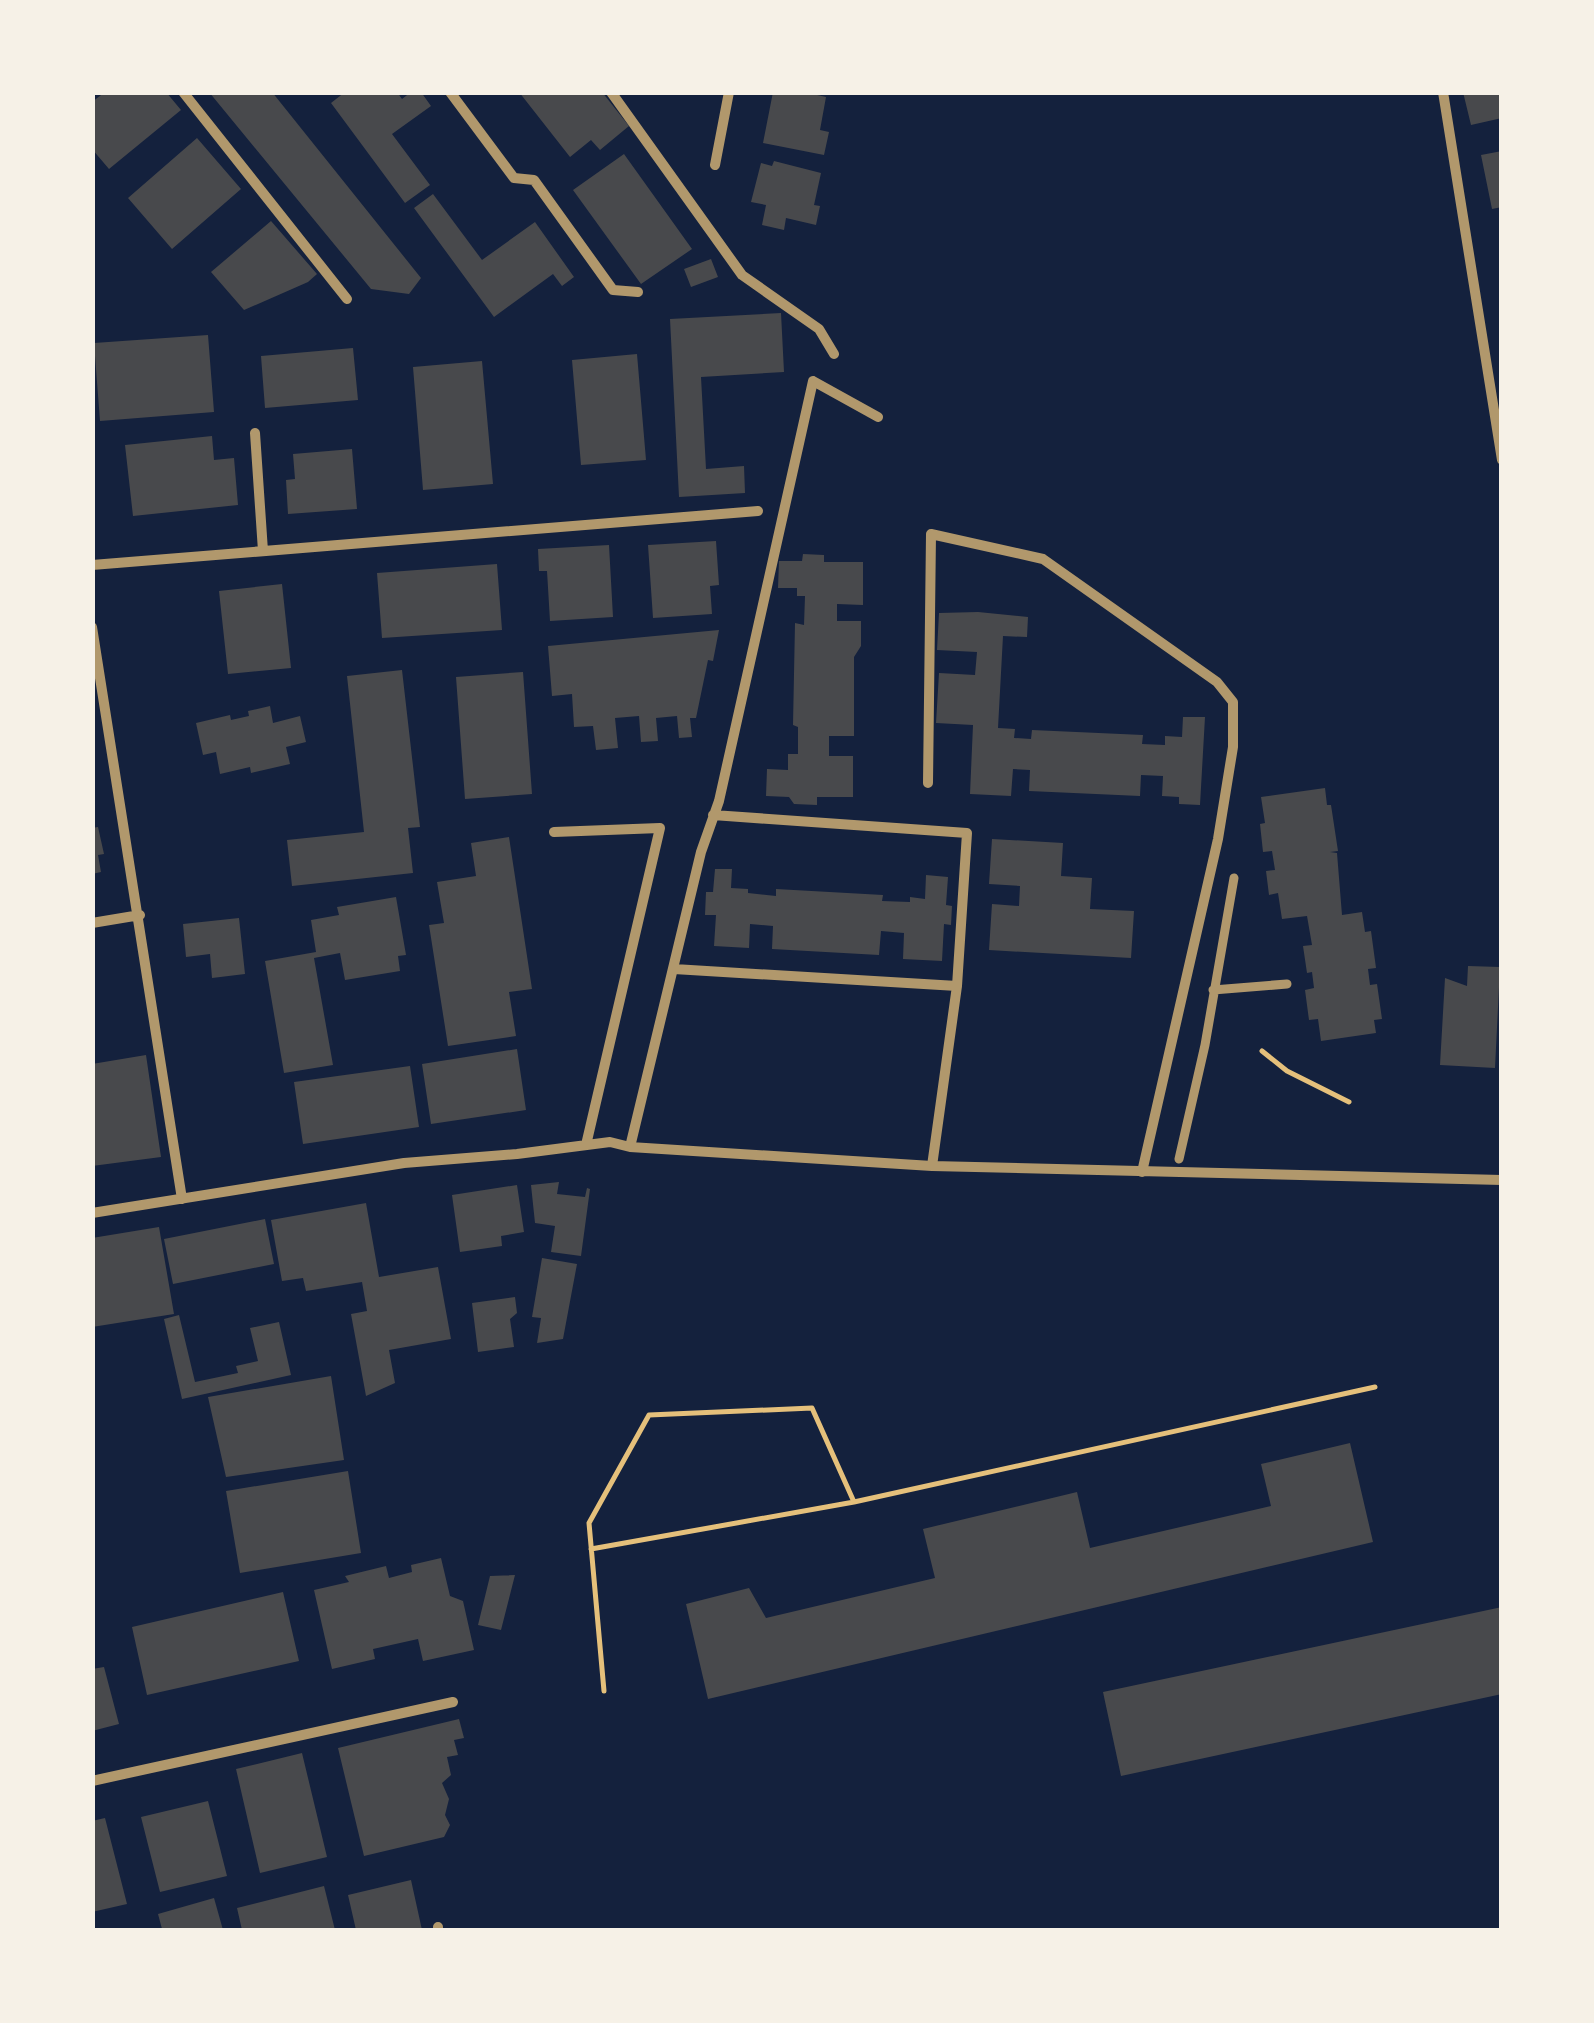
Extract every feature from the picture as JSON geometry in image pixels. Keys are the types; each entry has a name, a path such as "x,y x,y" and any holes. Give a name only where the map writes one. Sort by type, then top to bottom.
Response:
{"street":[{"path":"183,92 347,298"},
{"path":"450,92 514,178 534,180 613,290 638,292"},
{"path":"611,92 742,275 819,328 834,354"},
{"path":"715,165 729,92"},
{"path":"1442,92 1502,460"},
{"path":"630,1147 701,852 719,801 813,380 878,417"},
{"path":"256,434 263,551"},
{"path":"92,564 758,511"},
{"path":"928,783 931,534 1043,559 1217,682 1233,702 1233,747 1218,839 1142,1172"},
{"path":"92,627 98,688 140,915 182,1199"},
{"path":"713,815 968,833 957,986 932,1166"},
{"path":"554,832 660,828 586,1146"},
{"path":"1179,1158 1234,878"},
{"path":"92,922 140,915"},
{"path":"674,968 957,986"},
{"path":"1214,990 1287,984"},
{"path":"92,1213 404,1163 610,1142 630,1147 932,1166 1502,1180"},
{"path":"92,1782 453,1702"}],"path":[{"path":"1262,1052 1287,1071 1349,1102"},
{"path":"591,1549 854,1502 1374,1387"},
{"path":"604,1691 588,1522 649,1415 812,1408 854,1502"}],"building":[{"path":"105,92 166,92 181,110 109,169 92,149 92,102"},
{"path":"209,92 272,92 421,278 409,294 371,289"},
{"path":"345,92 397,92 402,99 411,92 421,92 431,106 392,134 430,185 405,203 331,103"},
{"path":"519,92 602,92 629,126 600,150 591,140 570,157"},
{"path":"773,92 826,97 820,130 829,132 824,155 763,143"},
{"path":"1463,92 1502,92 1502,118 1471,125"},
{"path":"197,138 241,189 172,249 128,198"},
{"path":"1502,151 1502,207 1492,209 1481,155"},
{"path":"624,154 692,249 641,284 573,190"},
{"path":"774,161 821,173 814,205 820,206 816,225 786,218 784,230 762,225 766,205 751,202 761,163 772,166"},
{"path":"433,194 482,260 535,222 574,277 562,286 553,274 494,317 414,208"},
{"path":"271,221 317,274 308,282 244,310 211,272"},
{"path":"711,259 718,277 691,287 684,269"},
{"path":"781,313 784,372 701,377 706,469 744,466 745,493 679,497 670,319"},
{"path":"208,335 214,412 100,421 94,343"},
{"path":"353,348 358,400 265,408 261,356"},
{"path":"637,354 646,460 581,465 572,360"},
{"path":"482,361 493,484 423,490 413,367"},
{"path":"212,436 214,460 234,458 238,505 133,516 125,445"},
{"path":"352,449 357,509 288,514 286,480 295,479 293,454"},
{"path":"716,541 719,585 710,586 712,614 653,618 648,545"},
{"path":"609,545 613,617 550,621 547,571 539,571 538,549"},
{"path":"803,554 824,555 824,562 863,562 863,605 837,604 837,621 861,621 861,646 854,657 854,736 829,736 829,756 853,756 853,797 817,797 817,805 794,804 789,797 766,796 767,769 788,770 788,754 798,754 798,727 793,725 795,623 804,625 805,596 797,596 797,588 778,588 779,561 802,561"},
{"path":"497,564 502,630 382,638 377,573"},
{"path":"282,584 291,668 228,674 219,591"},
{"path":"939,613 1028,617 1027,637 1003,636 998,728 1015,729 1014,738 1031,739 1032,730 1143,735 1142,744 1165,745 1165,736 1182,737 1183,717 1205,717 1200,805 1179,804 1179,797 1162,796 1163,776 1141,775 1140,796 1029,791 1030,770 1013,769 1011,796 970,794 973,725 936,723 939,673 975,675 977,652 937,650"},
{"path":"719,630 713,661 708,660 696,718 690,718 692,737 679,738 677,716 656,718 658,741 641,742 639,716 615,718 618,748 596,750 593,726 574,727 572,694 552,696 548,646"},
{"path":"402,670 420,827 408,828 413,873 292,886 287,840 364,832 347,676"},
{"path":"523,672 532,794 465,799 456,677"},
{"path":"270,706 273,723 300,716 306,742 286,747 290,764 251,773 250,767 220,774 216,752 203,755 196,723 230,715 231,720 249,716 248,711"},
{"path":"1325,788 1338,851 1330,852 1337,853 1342,915 1362,912 1365,932 1371,931 1376,968 1368,969 1370,985 1377,984 1382,1019 1374,1020 1376,1033 1321,1041 1318,1019 1309,1020 1305,990 1314,988 1303,946 1312,945 1307,916 1282,919 1278,893 1269,895 1266,871 1275,870 1272,851 1263,852 1260,824 1265,823 1261,797"},
{"path":"98,827 104,854 98,855 101,872 92,874 92,828"},
{"path":"509,837 532,989 509,992 516,1036 448,1046 429,925 444,923 437,882 476,876 471,843"},
{"path":"992,839 1063,843 1061,876 1092,878 1090,909 1134,911 1131,958 989,950 992,904 1019,906 1020,886 989,884"},
{"path":"715,869 732,869 731,888 748,889 748,893 776,896 776,889 883,895 882,901 910,902 910,897 925,899 926,875 948,877 946,905 952,906 951,925 944,924 942,961 903,959 904,933 881,931 879,955 772,949 773,926 750,924 749,948 714,946 716,915 705,915 706,892 713,892"},
{"path":"396,897 406,955 398,956 400,971 345,980 340,953 314,958 333,1065 284,1073 265,961 316,952 311,920 339,915 337,907"},
{"path":"239,918 245,974 212,978 210,954 186,957 183,924"},
{"path":"1468,966 1500,967 1495,1068 1440,1065 1445,978 1467,986"},
{"path":"517,1049 526,1110 431,1124 422,1064"},
{"path":"146,1055 161,1157 92,1166 92,1064"},
{"path":"410,1066 419,1127 303,1144 294,1082"},
{"path":"559,1182 557,1194 585,1197 587,1188 590,1189 581,1256 551,1252 555,1226 535,1223 531,1185"},
{"path":"517,1185 524,1232 501,1236 502,1246 460,1252 452,1195"},
{"path":"366,1203 379,1277 438,1267 451,1339 389,1350 395,1383 366,1396 351,1314 367,1311 362,1282 306,1291 303,1278 282,1281 271,1220"},
{"path":"265,1219 274,1264 173,1284 164,1239"},
{"path":"159,1227 174,1314 92,1327 92,1238"},
{"path":"542,1258 577,1264 563,1339 537,1343 541,1318 532,1317"},
{"path":"515,1297 517,1313 510,1319 514,1347 478,1352 472,1303"},
{"path":"179,1315 195,1382 238,1373 236,1366 258,1361 250,1328 279,1322 291,1375 182,1399 164,1319"},
{"path":"331,1376 344,1460 226,1477 208,1397"},
{"path":"1350,1443 1373,1542 708,1699 686,1604 749,1588 766,1618 935,1578 923,1529 1077,1492 1090,1548 1271,1506 1261,1464"},
{"path":"348,1471 361,1553 240,1573 226,1491"},
{"path":"441,1558 450,1596 463,1601 474,1650 423,1661 418,1639 373,1649 375,1659 332,1669 314,1590 349,1582 345,1576 386,1566 389,1578 412,1572 411,1565"},
{"path":"515,1575 501,1630 478,1625 490,1576"},
{"path":"283,1592 299,1661 147,1695 132,1627"},
{"path":"1502,1607 1502,1694 1121,1776 1103,1692"},
{"path":"104,1667 119,1724 92,1731 92,1669"},
{"path":"459,1719 464,1738 454,1740 458,1755 447,1757 451,1775 442,1783 449,1799 445,1815 450,1825 444,1837 364,1856 338,1748"},
{"path":"302,1753 327,1857 260,1873 236,1769"},
{"path":"208,1801 227,1876 160,1892 141,1817"},
{"path":"105,1818 127,1904 92,1912 92,1821"},
{"path":"411,1880 422,1930 356,1930 348,1895"},
{"path":"324,1886 335,1930 242,1930 237,1908"},
{"path":"214,1898 223,1930 162,1929 158,1914"}]}
